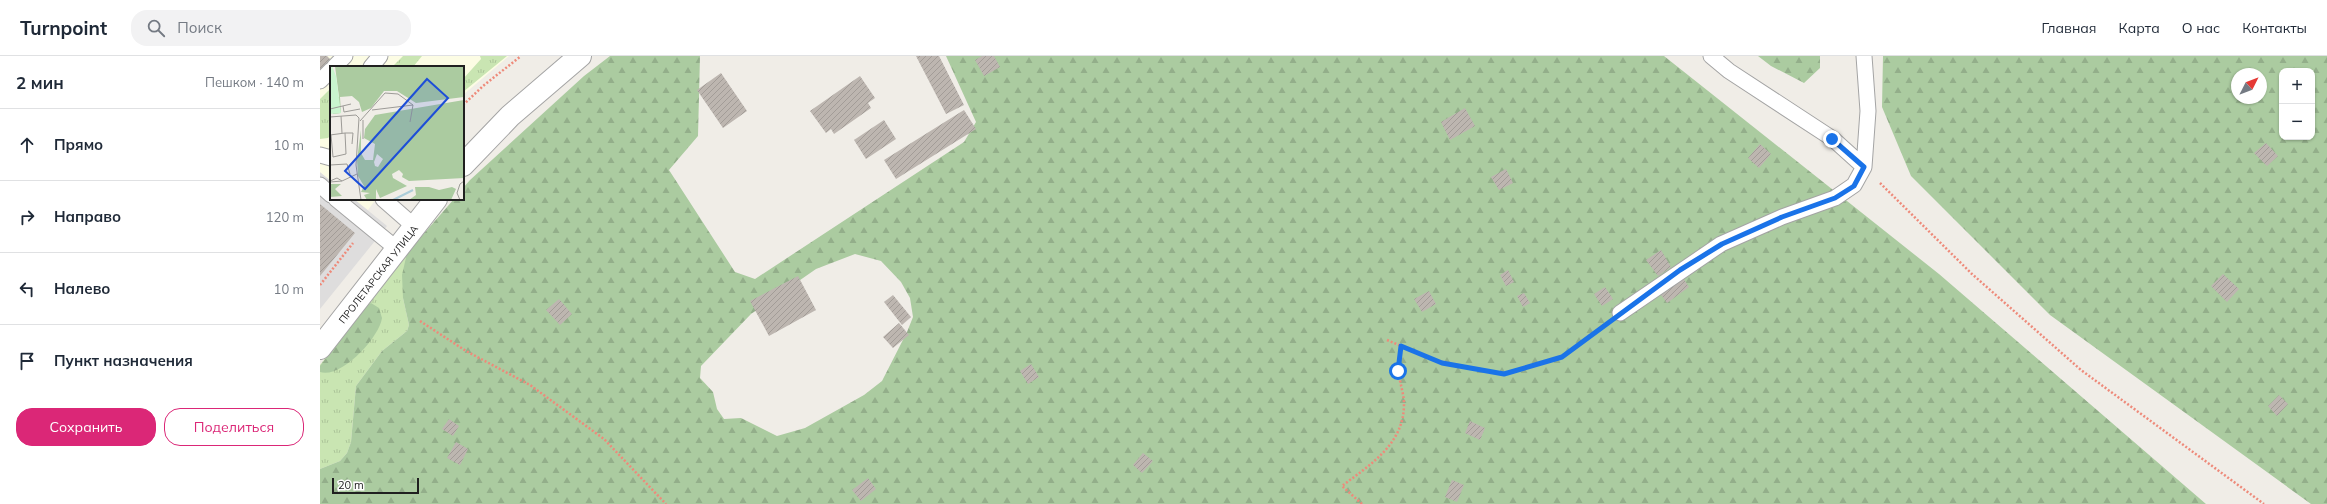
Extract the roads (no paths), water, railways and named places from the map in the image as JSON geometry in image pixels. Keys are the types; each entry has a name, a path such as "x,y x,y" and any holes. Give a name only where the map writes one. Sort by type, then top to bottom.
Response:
{"street":[{"path":"464,164 510,116 580,56"},
{"name":"ПРОЛЕТАРСКАЯ УЛИЦА","path":"320,348 435,200"}],"lane":[{"path":"335,66 345,56"},
{"path":"372,66 380,56"},
{"path":"1712,56 1729,71 1832,139 1864,167"},
{"path":"1620,313 1722,244 1782,217 1835,198 1854,186 1864,167 1868,111 1864,56"},
{"path":"320,81 330,71"},
{"path":"320,155 330,158"},
{"path":"320,185 330,194"},
{"path":"337,200 397,249"},
{"path":"384,200 415,226"}]}
